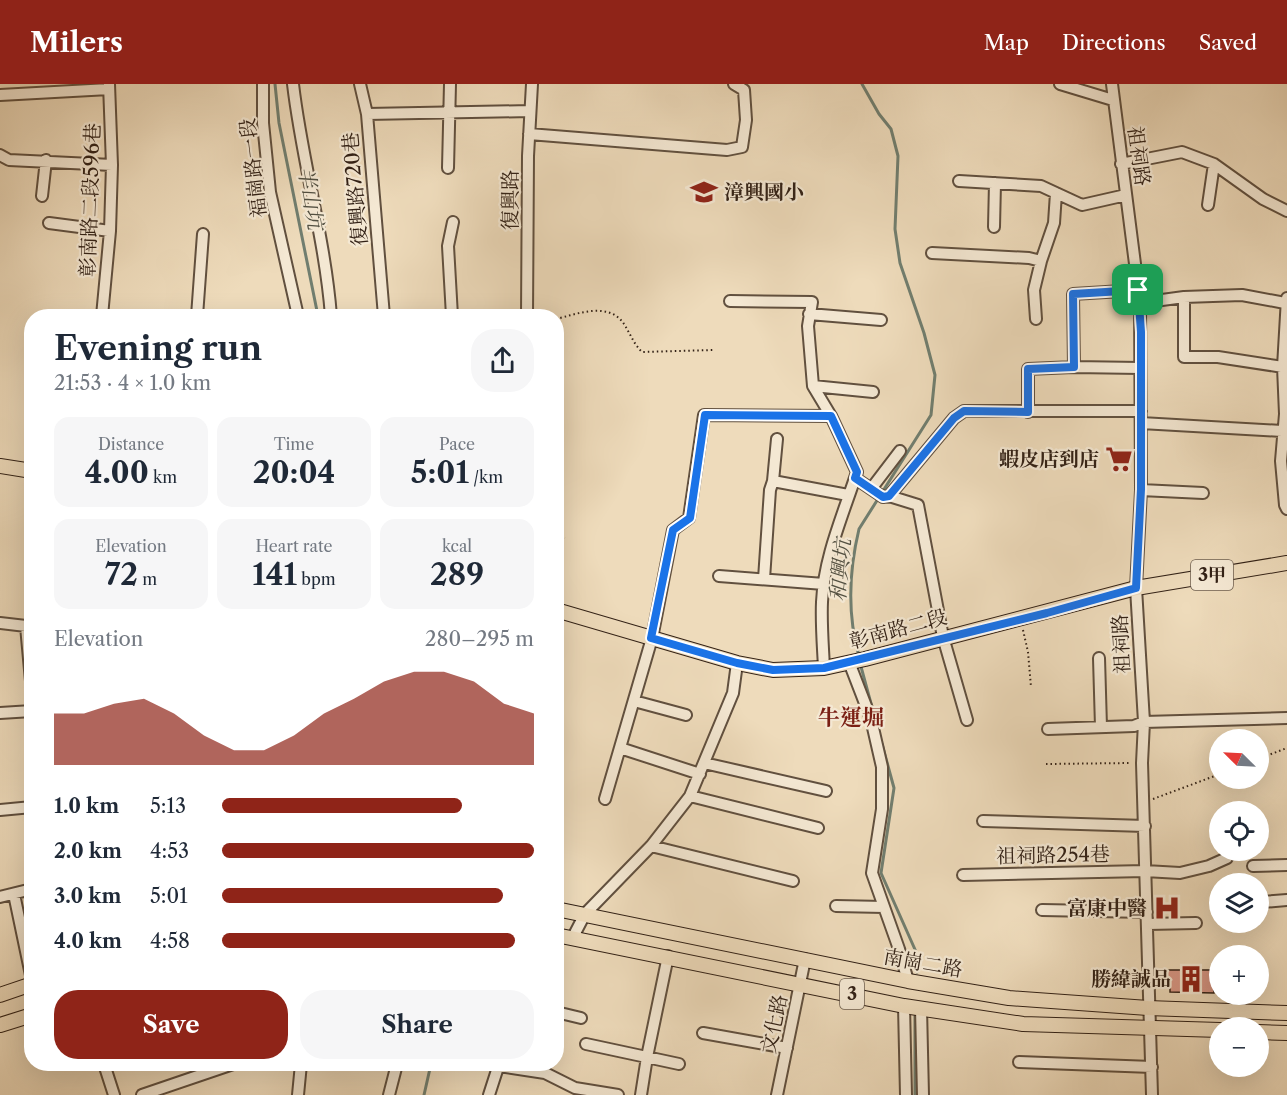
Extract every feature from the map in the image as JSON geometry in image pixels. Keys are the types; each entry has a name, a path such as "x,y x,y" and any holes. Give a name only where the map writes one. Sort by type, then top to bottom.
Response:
{"main road":[{"path":"0,466 24,470"},
{"name":"彰南路二段","path":"564,612 737,663 773,670 824,668 1136,588 1287,563"},
{"name":"南崗二路","path":"564,910 908,981 1009,998 1148,1008 1287,1013"},
{"name":"3","path":"564,935 904,1006 1023,1024 1209,1030"},
{"path":"0,995 24,987"},
{"path":"0,1025 24,1018"},
{"path":"1269,1032 1287,1033"}],"street":[{"name":"福崗路一段","path":"263,84 263,123 270,192 296,309"},
{"path":"292,84 329,285 331,309"},
{"path":"360,84 367,114"},
{"path":"448,168 450,84"},
{"name":"復興路","path":"527,309 529,134 532,84"},
{"path":"529,134 727,150 742,147 746,120 744,90 734,84"},
{"path":"1060,84 1113,100"},
{"name":"祖祠路","path":"1112,84 1140,303 1141,489 1136,588 1144,722 1142,763 1152,1095"},
{"path":"0,95 109,86"},
{"name":"彰南路二段596巷","path":"103,309 110,231 112,165 109,86"},
{"name":"復興路720巷","path":"383,309 367,114 530,111"},
{"path":"1121,164 1182,152 1214,164 1263,199 1287,211"},
{"path":"0,155 9,160 112,165"},
{"path":"42,196 46,160"},
{"path":"1208,206 1214,164"},
{"path":"959,181 1041,186 1082,205 1126,195"},
{"path":"994,227 995,183"},
{"path":"1036,319 1034,290 1054,223 1056,193"},
{"path":"452,309 448,246 453,222"},
{"path":"49,223 110,231"},
{"path":"198,309 203,234"},
{"path":"932,253 1029,258 1041,261"},
{"path":"1074,367 1073,294 1138,290"},
{"path":"1140,303 1184,297 1242,295 1286,300 1283,367 1286,414 1282,432 1281,461 1287,509"},
{"path":"1184,297 1185,357 1218,357 1283,367"},
{"path":"730,301 812,302 808,326 813,386 831,416 857,472 835,534 824,584 822,603 824,668"},
{"path":"809,314 881,321"},
{"path":"1028,412 1028,369 1140,368"},
{"path":"813,386 873,392"},
{"path":"886,496 954,418 964,411 1141,411"},
{"path":"605,799 651,638 673,530 690,518 705,415 831,416"},
{"path":"1141,423 1282,432"},
{"path":"764,579 770,490 773,482 777,439"},
{"path":"871,489 900,451"},
{"path":"855,478 886,496 918,505 943,637 967,720"},
{"path":"773,482 848,495"},
{"path":"1141,489 1203,493"},
{"path":"719,576 824,584"},
{"path":"0,623 24,626"},
{"path":"1099,658 1101,727"},
{"path":"856,661 882,767 882,809 872,873 908,981"},
{"path":"573,937 585,914 651,846 690,796 733,693 737,663"},
{"path":"634,701 687,715"},
{"path":"0,713 24,712"},
{"path":"1048,729 1134,726 1144,722 1287,718"},
{"path":"620,748 700,774"},
{"path":"704,763 826,791"},
{"path":"690,796 818,828"},
{"path":"0,810 24,808"},
{"path":"983,821 1145,826"},
{"path":"651,846 793,881"},
{"name":"祖祠路254巷","path":"963,875 1145,871 1180,873 1220,861"},
{"path":"1252,866 1287,865"},
{"path":"0,897 24,892"},
{"path":"14,894 24,942"},
{"path":"1269,901 1287,900"},
{"path":"836,906 884,907"},
{"path":"1042,910 1196,923"},
{"path":"641,1095 668,956"},
{"name":"文化路","path":"777,1095 805,959"},
{"path":"904,1006 906,1095"},
{"path":"921,1008 923,1095"},
{"path":"564,1014 581,1018"},
{"path":"703,1034 787,1048"},
{"path":"586,1044 679,1064"},
{"path":"1019,1062 1152,1067"},
{"path":"106,1071 114,1095"},
{"path":"142,1095 212,1071"},
{"path":"298,1095 300,1071"},
{"path":"389,1095 395,1071"},
{"path":"489,1095 497,1071"},
{"path":"534,1071 545,1073 575,1088 618,1095"}],"path":[{"path":"564,317 598,310 609,312 622,321 634,345 642,352 714,350"},
{"path":"1020,619 1029,652 1030,687"},
{"path":"1269,755 1287,748"},
{"path":"1046,764 1142,763"},
{"path":"1144,802 1209,778"}],"building":[{"name":"勝緯誠品","path":"1167,970 1209,970 1209,993 1170,992 1170,988 1167,988"}],"waterway":[{"name":"半山坑","path":"275,84 279,123 317,309"},
{"name":"和興坑","path":"859,656 851,608 851,577 859,529 931,415 935,375 924,333 900,263 895,229 898,156 891,129 879,114 862,84"},
{"name":"和興坑","path":"860,663 873,711"},
{"name":"和興坑","path":"882,744 894,788 881,873 917,954 917,972"},
{"name":"和興坑","path":"915,1016 915,1095"},
{"name":"半山坑","path":"424,1095 429,1071"}],"place":[{"name":"漳興國小","path":"704,192"},
{"name":"蝦皮店到店","path":"1119,459"},
{"name":"富康中醫","path":"1167,908"},
{"name":"勝緯誠品","path":"1191,979"}],"district":[{"name":"牛運堀","path":"851,717"}],"route":[{"path":"1138,290 1141,332 1141,489 1136,588 1047,613 824,668 773,670 737,663 651,638 673,530 690,518 705,415 831,416 857,472 855,478 883,497 889,496 954,418 964,411 1028,412 1028,369 1074,367 1073,294 1138,290"}]}
